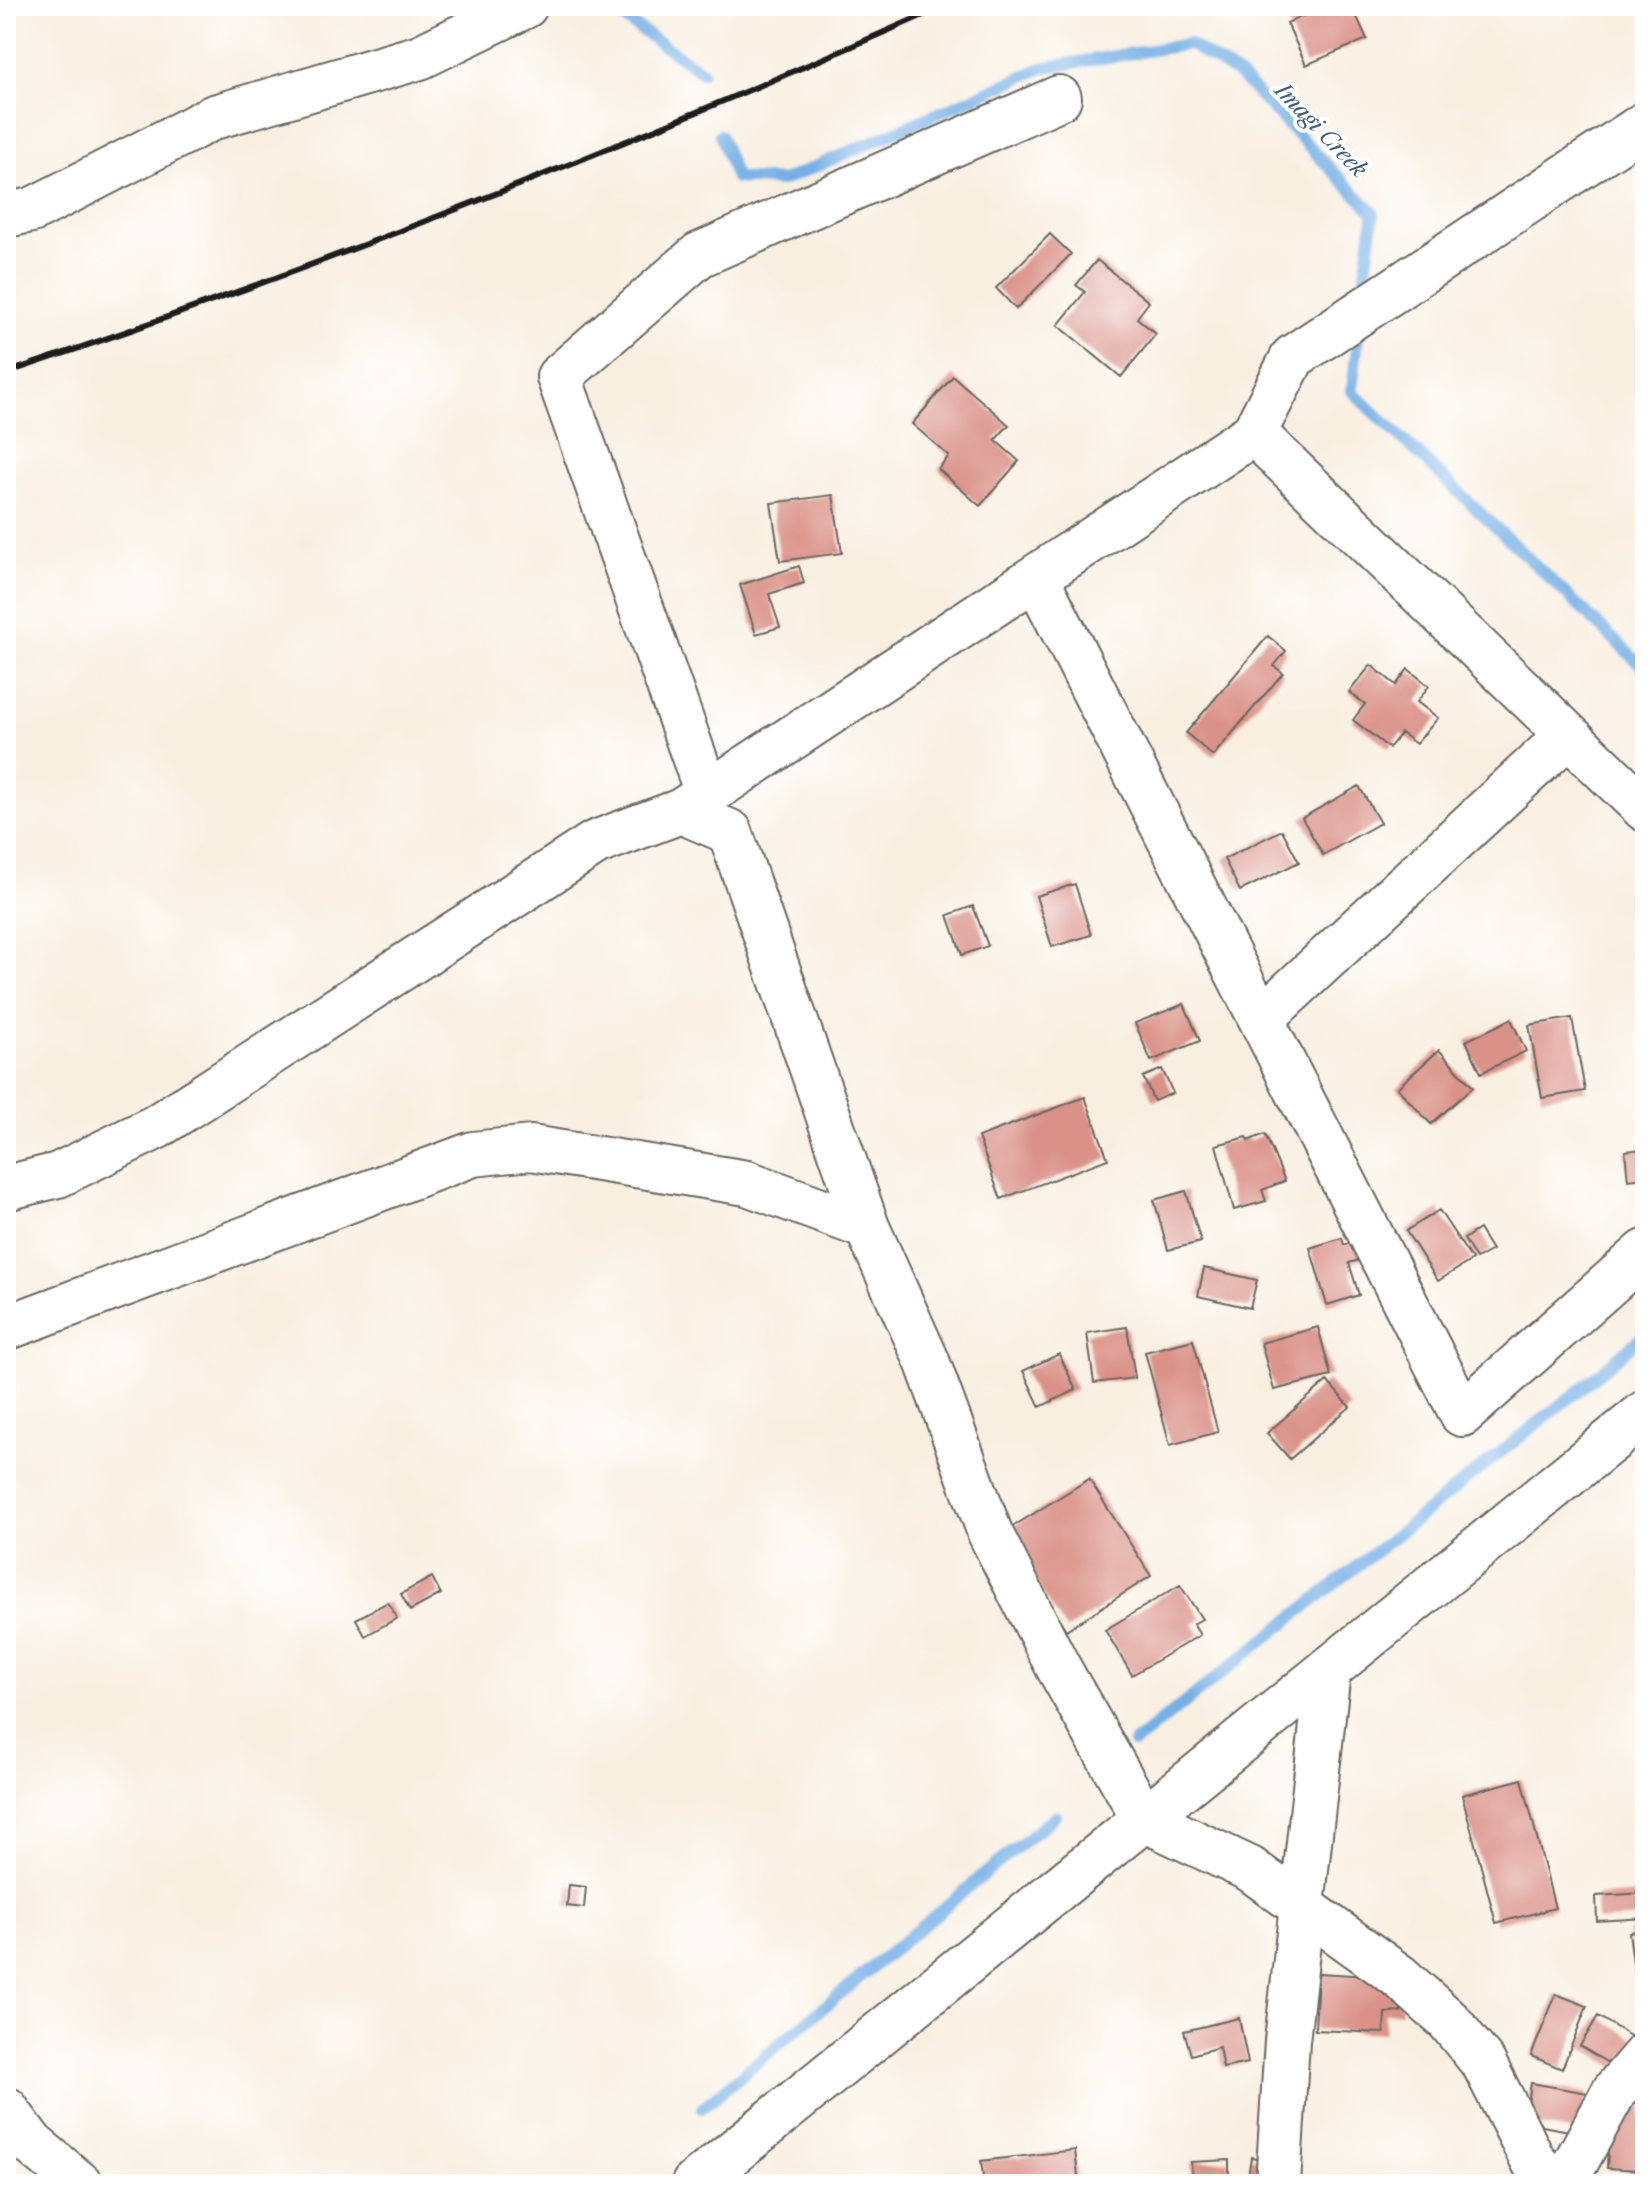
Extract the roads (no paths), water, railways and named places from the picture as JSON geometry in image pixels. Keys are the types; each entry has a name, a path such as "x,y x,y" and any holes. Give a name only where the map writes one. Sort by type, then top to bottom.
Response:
{"main road":[{"path":"6,215 32,210 214,117 420,57 525,6"},
{"path":"1059,98 699,255 559,377 694,802 730,832 867,1227 927,1361 990,1533 1057,1665 1144,1819 1250,1869 1400,1977 1449,2021 1484,2064 1534,2162 1555,2184"},
{"path":"6,1188 58,1175 156,1127 595,843 694,802 1254,433 1293,357 1645,124"},
{"path":"1254,433 1568,735 1636,784"},
{"path":"1036,577 1462,1414 1645,1252"},
{"path":"1261,1019 1568,735"},
{"path":"6,1328 473,1154 496,1150 531,1148 747,1183 867,1227"},
{"path":"694,2184 1645,1413"},
{"path":"1278,2184 1287,2041 1328,1671"},
{"path":"1564,2184 1615,2090 1645,2055"},
{"path":"6,2109 32,2144 80,2184"}],"waterway":[{"name":"Imagi Creek","path":"606,6 702,72"},
{"name":"Imagi Creek","path":"720,135 736,178 782,181 1042,68 1189,44 1240,76 1374,213 1362,297"},
{"name":"Imagi Creek","path":"1359,328 1352,391 1645,669"},
{"path":"1134,1743 1578,1391 1645,1334"},
{"path":"702,2108 1055,1816"}],"railway":[{"path":"6,373 362,246 596,154 944,6"}]}
